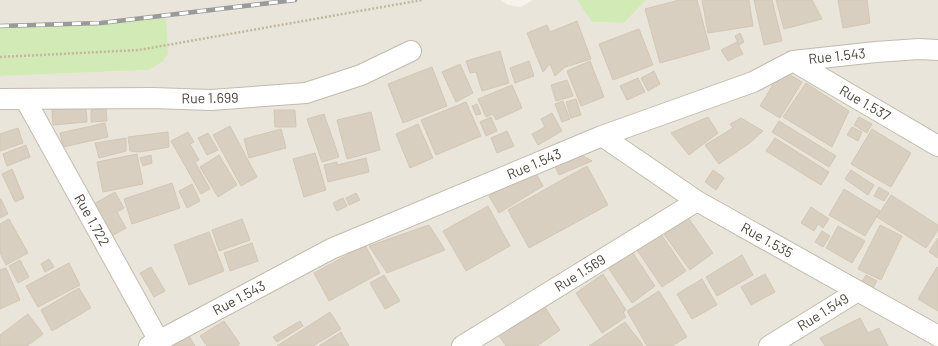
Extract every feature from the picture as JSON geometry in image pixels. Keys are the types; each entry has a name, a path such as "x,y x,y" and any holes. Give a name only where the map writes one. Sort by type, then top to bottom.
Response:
{"street":[{"name":"Rue 1.543","path":"154,343 331,249 602,136 753,82 792,61 876,52 919,49 938,50"},
{"name":"Rue 1.699","path":"0,100 153,98 211,100 306,93 361,75 411,51"},
{"name":"Rue 1.537","path":"792,61 938,146"},
{"name":"Rue 1.722","path":"25,99 154,343"},
{"name":"Rue 1.535","path":"602,136 697,201 938,336"},
{"name":"Rue 1.569","path":"462,346 697,201"},
{"name":"Rue 1.549","path":"769,346 858,291"}],"path":[{"path":"0,57 139,50 422,0"}],"shaded area":[{"path":"0,0 501,0 508,5 521,7 533,0 577,0 593,22 624,23 646,0 938,0 938,346 0,346 0,76 149,70 166,16 101,23 0,26"}],"green space":[{"path":"577,0 646,0 624,23 592,22"},
{"path":"166,15 168,54 163,61 149,70 0,76 0,26 101,23"}],"building":[{"path":"679,0 697,0 710,49 660,63 645,9"},
{"path":"702,0 749,0 753,26 708,33"},
{"path":"754,0 772,0 782,41 764,45"},
{"path":"776,0 812,0 822,19 784,29"},
{"path":"838,0 867,0 870,23 843,28"},
{"path":"577,21 591,59 565,67 555,76 550,64 543,72 527,33 547,25 550,32"},
{"path":"639,29 653,65 613,80 599,44"},
{"path":"740,33 744,42 739,45 735,36"},
{"path":"737,42 743,54 728,61 721,50"},
{"path":"500,51 509,83 482,91 476,72 470,73 466,61"},
{"path":"529,61 534,76 515,83 510,68"},
{"path":"590,61 604,97 581,106 567,71"},
{"path":"460,64 473,93 456,102 442,72"},
{"path":"432,67 447,106 403,123 388,84"},
{"path":"782,70 802,82 780,118 760,106"},
{"path":"654,71 660,84 648,91 641,78"},
{"path":"638,78 645,92 627,100 620,86"},
{"path":"567,80 573,96 556,101 551,85"},
{"path":"806,83 849,111 832,147 783,117"},
{"path":"512,85 522,108 496,120 493,114 486,117 478,99"},
{"path":"576,99 581,115 571,118 566,102"},
{"path":"563,101 570,119 562,122 555,104"},
{"path":"466,102 481,136 436,155 421,120"},
{"path":"477,104 481,114 476,115 472,106"},
{"path":"86,107 87,122 53,125 52,110"},
{"path":"106,109 107,121 91,122 91,110"},
{"path":"274,110 295,110 296,127 275,127"},
{"path":"371,112 380,150 347,159 337,120"},
{"path":"552,113 562,131 538,145 532,134 545,127 541,119"},
{"path":"324,114 339,157 322,162 307,119"},
{"path":"491,117 497,131 486,136 480,122"},
{"path":"708,117 718,133 689,155 671,133"},
{"path":"859,117 872,124 867,133 854,125"},
{"path":"741,118 763,131 751,142 719,164 705,145 733,128 730,124"},
{"path":"779,121 836,156 829,167 772,132"},
{"path":"105,123 108,137 63,147 60,133"},
{"path":"418,124 433,158 410,168 396,134"},
{"path":"230,126 257,177 241,186 213,135"},
{"path":"852,127 862,132 858,141 847,135"},
{"path":"18,128 23,143 0,151 0,134"},
{"path":"281,129 286,148 249,158 244,139"},
{"path":"872,129 911,153 891,187 851,164"},
{"path":"507,131 514,146 497,153 491,138"},
{"path":"168,132 169,147 140,152 130,151 128,137"},
{"path":"188,132 194,142 190,144 199,160 195,162 210,189 201,194 171,141"},
{"path":"208,133 218,150 207,155 198,138"},
{"path":"126,138 126,151 99,158 95,143"},
{"path":"775,138 829,172 821,185 766,151"},
{"path":"26,145 30,157 7,166 3,154"},
{"path":"315,153 326,190 304,197 293,159"},
{"path":"578,153 592,161 559,175 554,164"},
{"path":"137,154 143,184 103,192 97,162"},
{"path":"151,155 152,163 143,166 140,158"},
{"path":"219,155 237,185 218,197 200,167"},
{"path":"366,158 369,172 328,182 324,165 337,162 337,165"},
{"path":"587,166 608,205 529,248 508,210"},
{"path":"12,169 24,198 15,202 2,174"},
{"path":"534,170 543,186 499,213 489,196"},
{"path":"713,170 724,178 716,190 705,182"},
{"path":"851,170 874,185 868,195 845,179"},
{"path":"172,183 180,208 132,224 124,199"},
{"path":"192,184 200,201 187,208 179,191"},
{"path":"879,187 889,193 884,201 874,196"},
{"path":"844,189 880,211 865,236 829,215"},
{"path":"115,192 124,208 117,212 126,228 110,237 92,205"},
{"path":"356,193 360,200 349,205 346,198"},
{"path":"891,195 938,225 938,230 926,248 877,217"},
{"path":"343,198 347,206 337,211 333,203"},
{"path":"0,199 8,214 0,218"},
{"path":"488,206 510,246 466,271 443,231"},
{"path":"811,207 829,219 823,228 818,224 814,231 801,223"},
{"path":"687,216 713,253 690,270 663,233"},
{"path":"9,219 28,253 6,265 0,253 0,224"},
{"path":"242,219 250,240 219,251 212,230"},
{"path":"429,225 445,250 387,273 369,246"},
{"path":"880,225 902,236 881,280 858,269"},
{"path":"838,226 865,241 852,263 826,248"},
{"path":"822,231 830,236 823,247 815,242"},
{"path":"209,232 224,271 189,285 174,245"},
{"path":"661,234 686,271 662,287 637,250"},
{"path":"938,238 938,258 929,252"},
{"path":"252,243 258,261 230,271 224,253"},
{"path":"365,245 380,273 329,301 314,273"},
{"path":"631,250 655,286 632,303 607,266"},
{"path":"742,255 753,275 717,296 706,277"},
{"path":"49,259 54,267 45,272 41,264"},
{"path":"20,260 29,277 18,283 9,266"},
{"path":"69,263 80,285 38,307 26,286"},
{"path":"151,267 165,291 154,297 140,273"},
{"path":"937,267 938,268 938,311 918,299"},
{"path":"6,268 20,300 0,309 0,270"},
{"path":"603,274 626,310 623,312 626,317 602,333 576,293"},
{"path":"765,274 775,292 751,305 741,287"},
{"path":"384,275 400,301 385,309 370,283"},
{"path":"866,275 877,281 871,291 860,285"},
{"path":"702,279 717,305 692,319 677,294"},
{"path":"79,288 91,308 52,331 41,310"},
{"path":"659,291 687,337 672,346 647,346 627,311"},
{"path":"542,303 560,330 537,346 506,346 497,333"},
{"path":"330,312 341,329 313,346 277,346"},
{"path":"28,314 43,334 27,346 0,346 0,335"},
{"path":"860,318 868,333 879,328 888,346 825,346 820,338"},
{"path":"224,321 240,344 237,346 207,346 200,336"},
{"path":"300,321 303,326 277,342 273,337"},
{"path":"625,322 643,345 589,346"},
{"path":"341,332 349,346 319,346"},
{"path":"189,336 195,346 173,346"}],"railway":[{"path":"0,26 101,23 295,0"}]}
